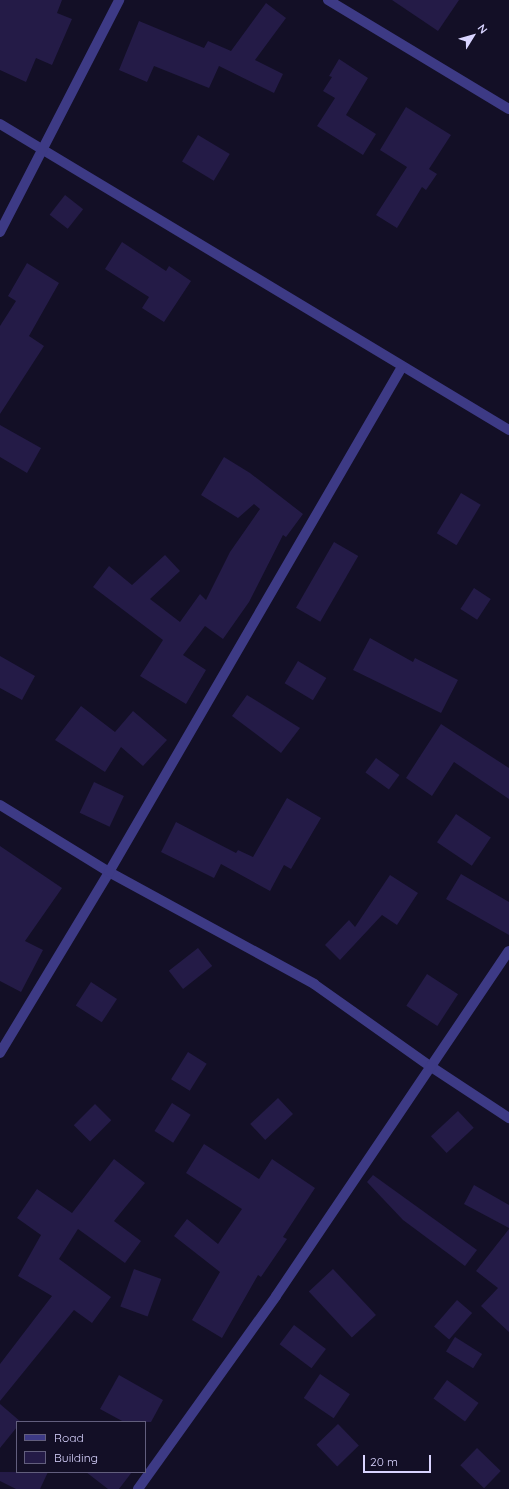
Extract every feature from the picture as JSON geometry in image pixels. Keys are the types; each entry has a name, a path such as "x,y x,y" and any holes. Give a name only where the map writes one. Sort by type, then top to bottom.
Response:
{"street":[{"path":"0,232 44,149 119,0"},
{"path":"328,0 509,110"},
{"path":"0,124 44,149 402,367 509,430"},
{"path":"0,1053 109,872 402,367"},
{"path":"0,805 109,872 314,984 430,1066 509,1118"},
{"path":"138,1489 276,1296 509,951"}],"building":[{"path":"0,0 62,0 57,13 72,19 52,65 36,58 26,82 0,70"},
{"path":"392,0 459,0 438,31"},
{"path":"266,3 286,18 255,60 283,74 274,93 219,66 209,88 154,66 147,82 119,70 139,21 204,48 208,41 231,51"},
{"path":"339,59 368,78 346,115 376,134 363,155 317,126 335,98 323,91 332,77 329,76"},
{"path":"406,107 451,135 429,169 437,174 426,190 422,187 397,228 376,215 407,167 380,150"},
{"path":"198,135 230,154 214,181 182,162"},
{"path":"65,195 83,209 68,229 50,215"},
{"path":"122,242 166,271 169,266 191,281 164,322 142,308 149,297 105,269"},
{"path":"27,263 59,283 29,336 44,346 0,414 0,326 16,301 8,296"},
{"path":"0,425 41,448 27,473 0,457"},
{"path":"224,457 250,473 303,514 286,537 283,535 249,602 223,639 205,626 183,655 206,670 186,704 140,676 163,640 93,587 109,566 132,585 165,555 180,571 150,599 180,622 200,594 206,600 230,552 260,509 254,504 238,518 201,495"},
{"path":"461,493 481,505 457,545 437,533"},
{"path":"334,542 358,556 320,622 296,608"},
{"path":"474,588 491,599 477,620 460,609"},
{"path":"370,638 413,662 415,658 458,680 441,713 353,670"},
{"path":"0,656 35,676 22,700 0,688"},
{"path":"298,661 326,678 313,700 285,683"},
{"path":"247,695 300,728 281,753 232,716"},
{"path":"81,706 115,732 133,711 167,740 143,766 121,747 105,772 55,740"},
{"path":"441,724 509,768 509,799 454,762 432,796 406,778"},
{"path":"376,758 399,775 389,790 365,773"},
{"path":"94,782 124,796 110,827 80,813"},
{"path":"287,798 321,818 291,869 284,865 270,891 221,864 214,878 161,852 176,822 236,853 238,850 253,857"},
{"path":"456,814 491,837 472,866 437,842"},
{"path":"0,846 62,888 25,941 43,950 21,992 0,981"},
{"path":"461,874 509,902 509,935 446,899"},
{"path":"390,875 418,893 397,925 382,915 340,960 325,945 349,920 355,927"},
{"path":"198,948 212,966 183,989 169,971"},
{"path":"427,974 458,994 437,1026 406,1006"},
{"path":"91,982 117,999 102,1022 76,1005"},
{"path":"188,1052 207,1064 190,1091 171,1079"},
{"path":"278,1098 293,1114 265,1140 250,1124"},
{"path":"172,1103 191,1115 173,1143 155,1131"},
{"path":"95,1104 111,1120 90,1141 74,1125"},
{"path":"458,1111 474,1128 447,1153 431,1136"},
{"path":"204,1144 259,1179 272,1159 315,1188 283,1237 287,1239 261,1277 258,1275 222,1338 192,1320 220,1272 174,1236 187,1219 218,1244 242,1209 186,1173"},
{"path":"114,1159 145,1183 114,1221 141,1241 125,1263 78,1229 59,1259 111,1297 92,1323 74,1310 0,1401 0,1364 52,1296 18,1276 41,1235 17,1218 37,1189 72,1213"},
{"path":"373,1175 477,1250 465,1266 403,1220 367,1182"},
{"path":"474,1185 509,1205 509,1228 464,1204"},
{"path":"509,1229 509,1332 481,1306 498,1288 476,1271"},
{"path":"134,1269 161,1279 148,1317 120,1307"},
{"path":"333,1269 376,1315 352,1338 309,1292"},
{"path":"457,1300 472,1313 449,1340 434,1326"},
{"path":"294,1325 326,1349 312,1368 280,1344"},
{"path":"455,1337 482,1354 473,1368 446,1351"},
{"path":"320,1374 350,1394 334,1418 304,1398"},
{"path":"119,1375 163,1400 151,1422 122,1421 100,1409"},
{"path":"447,1380 479,1403 465,1422 433,1399"},
{"path":"0,1404 20,1421 16,1421 16,1428 0,1448"},
{"path":"338,1424 359,1446 337,1466 316,1445"},
{"path":"477,1448 501,1471 484,1488 460,1465"},
{"path":"0,1472 48,1473 40,1489 16,1489 0,1481"},
{"path":"87,1473 131,1473 119,1489 108,1489"}]}
